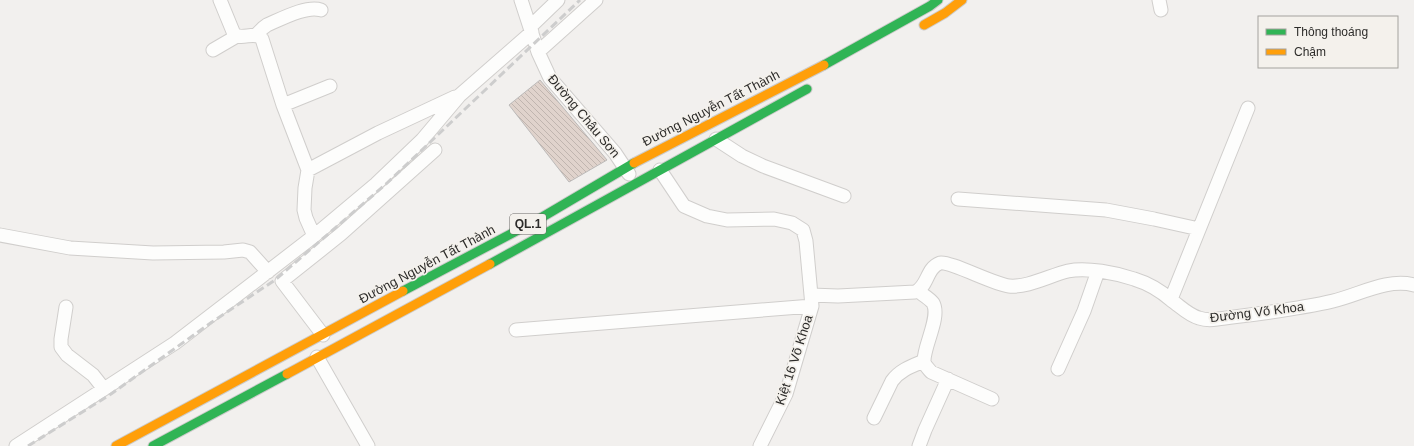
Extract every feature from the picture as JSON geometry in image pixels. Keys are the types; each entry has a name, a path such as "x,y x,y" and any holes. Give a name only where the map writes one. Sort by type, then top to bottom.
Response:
{"main road":[{"name":"Đường Nguyễn Tất Thành","path":"116,446 539,219 625,168 837,58 930,6 938,0"},
{"path":"917,29 945,13 962,0"},
{"name":"QL.1","path":"153,446 511,254 813,86"}],"street":[{"path":"220,0 234,34 237,36"},
{"name":"Đường Châu Sơn","path":"521,0 538,52 550,78 615,153 635,184"},
{"path":"16,446 175,343 314,236 382,179 422,140 460,95 531,30 558,0"},
{"path":"538,52 596,0"},
{"path":"256,35 267,25 304,11 316,8 321,10"},
{"path":"214,50 237,36 256,35 262,39 308,170 304,210 314,236"},
{"path":"284,105 330,86"},
{"path":"308,170 378,133 460,95"},
{"path":"1171,299 1248,108"},
{"path":"716,139 742,156 763,166 844,196"},
{"path":"323,335 282,281 342,234 435,150"},
{"path":"660,170 684,206 707,216 727,220 774,219 792,223 803,230 806,241 811,300"},
{"path":"958,199 1106,210 1154,218 1199,229"},
{"path":"0,235 70,248 153,253 224,252 243,250 250,252 268,272"},
{"name":"Đường Võ Khoa","path":"918,291 921,289 931,270 938,264 943,263 994,282 1012,286 1069,271 1098,271 1141,282 1171,299 1192,316 1207,320 1305,307 1335,301 1380,286 1400,284 1414,285"},
{"path":"1058,368 1084,311 1098,271"},
{"path":"516,330 838,296 909,293 918,291 929,298 934,306 933,322 924,361 928,368 931,372 992,399"},
{"name":"Kiệt 16 Võ Khoa","path":"760,446 786,394 811,300"},
{"path":"66,307 60,339 61,347 67,355 93,375 104,389"},
{"path":"317,357 364,445"},
{"path":"874,418 895,376 900,372 924,361"},
{"path":"919,446 948,379"}],"building":[{"path":"540,80 607,160 569,182 509,105"}],"railway":[{"path":"28,446 111,394 212,322 275,280 386,184 580,0"}],"traffic: fast":[{"path":"824,65 930,6 938,0"},
{"path":"490,264 807,89"},
{"path":"403,291 539,219 634,163"},
{"path":"153,446 287,374"}],"traffic: slow":[{"path":"924,25 945,13 962,0"},
{"path":"634,163 824,65"},
{"path":"287,374 490,264"},
{"path":"116,446 403,291"}]}
